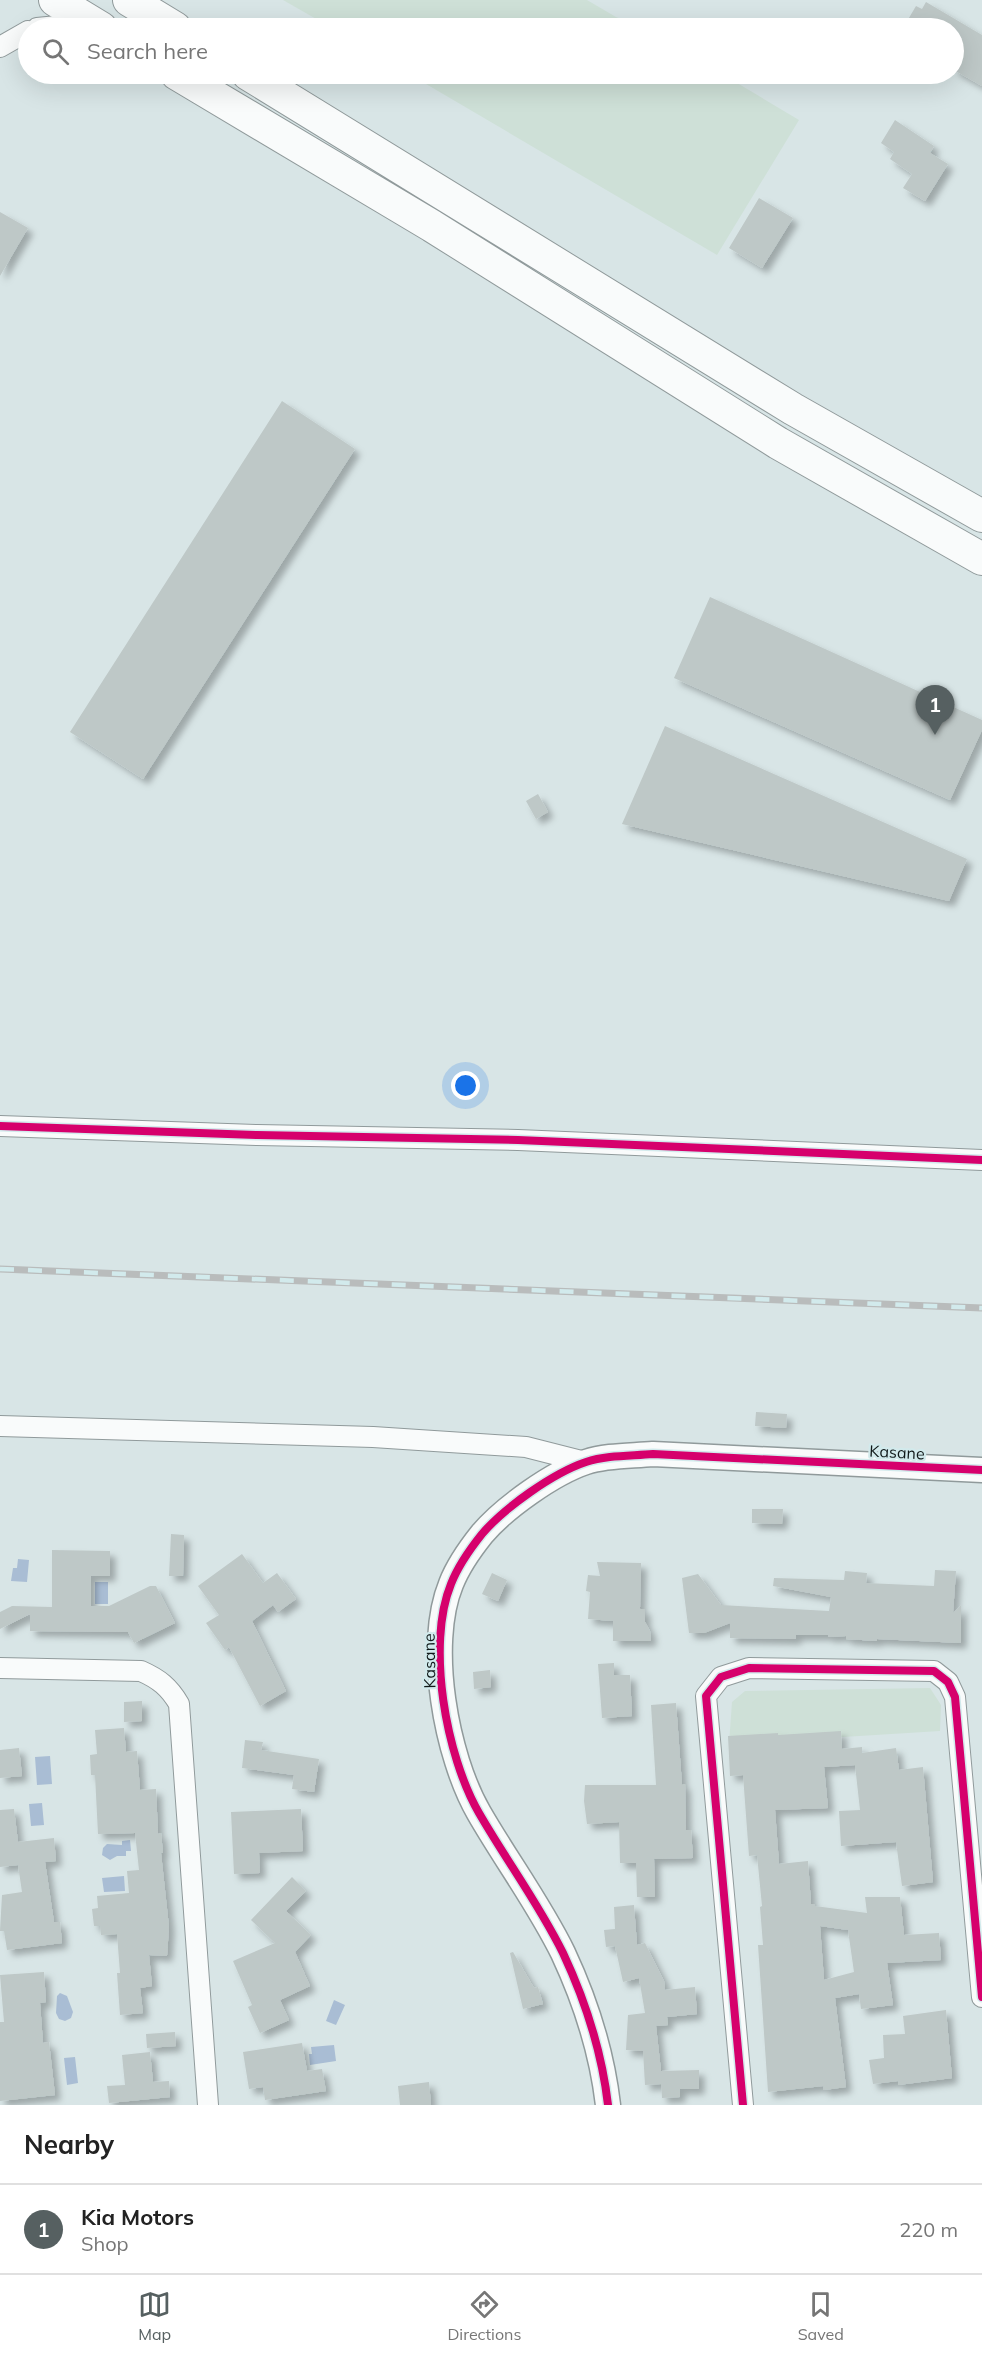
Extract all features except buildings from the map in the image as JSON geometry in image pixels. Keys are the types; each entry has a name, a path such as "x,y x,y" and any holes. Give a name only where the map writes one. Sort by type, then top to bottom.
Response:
{"highway":[{"path":"55,0 84,18"},
{"path":"129,0 159,18"},
{"path":"194,84 432,226 778,443 982,560"},
{"path":"264,84 793,409 982,516"}],"street":[{"path":"0,47 18,37"},
{"path":"0,1126 257,1135 518,1140 982,1160"},
{"path":"0,1426 373,1437 526,1447 585,1462"},
{"name":"Kasane","path":"608,2105 589,2018 563,1954 543,1916 477,1811 455,1754 441,1690 440,1633 450,1585 468,1552 489,1526 516,1502 546,1482 585,1462 614,1457 653,1454 982,1470"},
{"path":"0,1668 141,1671 159,1678 171,1690 179,1704 208,2105"},
{"path":"742,2105 706,1696 722,1677 749,1668 933,1671 948,1682 955,1697 982,1997"}],"green space":[{"path":"283,0 587,0 618,18 314,18"},
{"path":"426,84 739,84 799,120 717,255"},
{"path":"930,1688 941,1705 940,1731 729,1744 732,1702 745,1691"}],"water":[{"path":"18,1559 29,1560 27,1582 11,1581 13,1568 17,1568"},
{"path":"95,1582 108,1582 108,1604 95,1604"},
{"path":"50,1756 52,1784 37,1785 35,1757"},
{"path":"42,1803 44,1825 31,1826 29,1804"},
{"path":"130,1840 131,1851 126,1851 126,1856 117,1856 110,1860 102,1855 103,1848 107,1844 122,1845 122,1841"},
{"path":"124,1876 125,1891 104,1892 102,1878"},
{"path":"60,1993 67,1996 73,2012 71,2018 65,2021 59,2019 56,2013 57,1996"},
{"path":"334,2000 345,2005 336,2025 326,2021"},
{"path":"334,2045 336,2061 310,2065 311,2047"},
{"path":"75,2057 78,2083 67,2085 64,2058"}],"railway":[{"path":"0,1269 982,1308"}],"cycle path":[{"path":"0,1126 257,1135 518,1140 982,1160"},
{"path":"608,2105 597,2046 571,1971 544,1917 479,1813 457,1762 443,1700 440,1638 444,1609 451,1584 461,1564 491,1524 516,1503 559,1474 586,1462 602,1458 653,1454 982,1470"},
{"path":"743,2105 706,1696 721,1677 749,1668 934,1671 948,1682 955,1697 982,1997"}],"place":[{"name":"Kia Motors","path":"935,735"}]}
